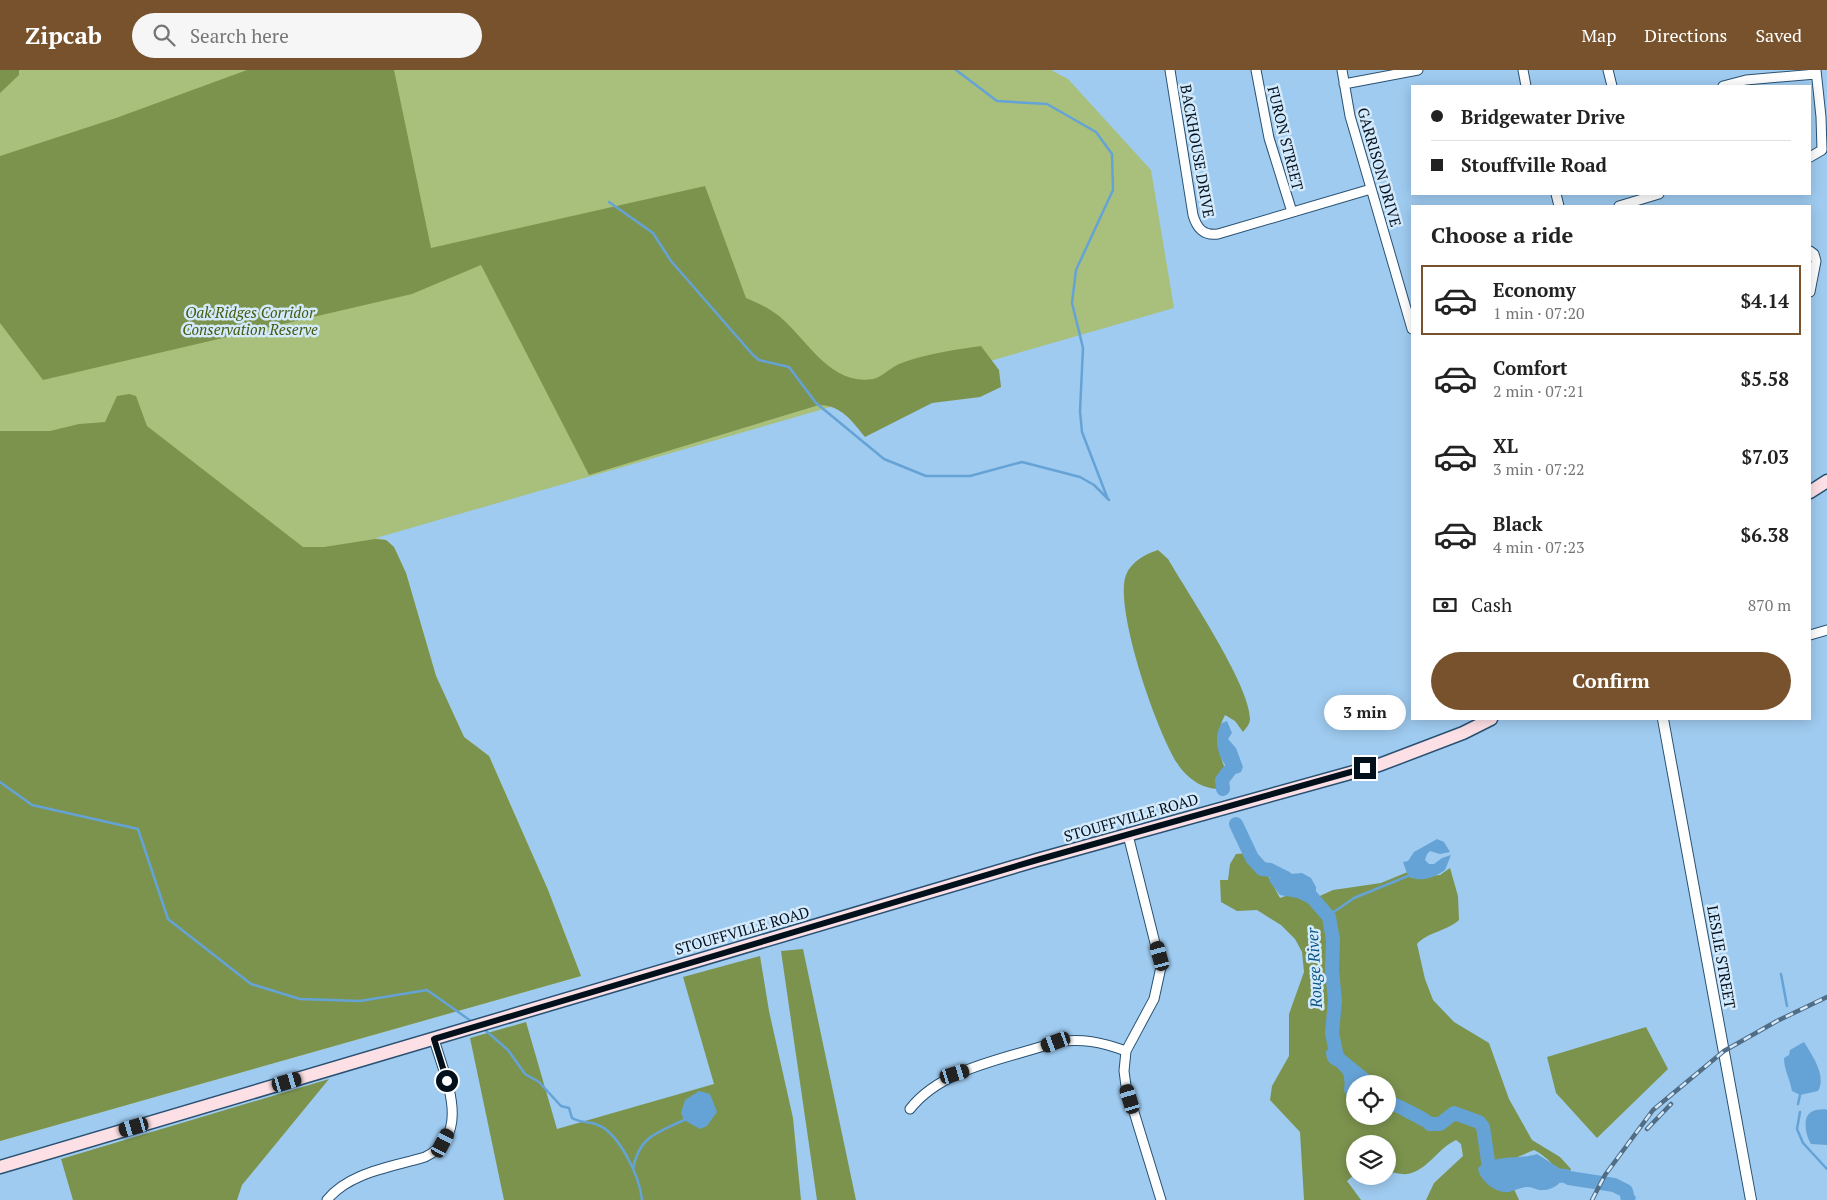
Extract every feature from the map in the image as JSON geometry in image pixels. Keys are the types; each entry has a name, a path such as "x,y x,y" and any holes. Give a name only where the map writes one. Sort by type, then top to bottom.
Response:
{"main road":[{"path":"1811,491 1827,481"},
{"name":"STOUFFVILLE ROAD","path":"0,1167 1128,835 1379,764 1463,733 1489,720"}],"street":[{"name":"BACKHOUSE DRIVE","path":"1170,70 1191,201 1198,228 1206,233 1217,234 1292,212"},
{"name":"FURON STREET","path":"1256,70 1269,138 1292,212"},
{"name":"GARRISON DRIVE","path":"1342,70 1348,111 1411,326"},
{"path":"1344,84 1418,70"},
{"path":"1523,70 1526,85"},
{"path":"1608,70 1612,85"},
{"path":"1727,85 1746,80 1816,72 1822,117 1822,150 1811,156"},
{"path":"1292,212 1371,189"},
{"path":"1622,205 1656,195"},
{"path":"1811,252 1814,254 1816,261 1811,287"},
{"path":"1811,635 1827,630"},
{"name":"LESLIE STREET","path":"1663,720 1751,1200"},
{"path":"1128,835 1160,956 1161,967 1154,998 1126,1051 1124,1071 1126,1086 1161,1200"},
{"path":"327,1200 334,1190 346,1182 425,1157 437,1151 443,1143 450,1129 453,1115 447,1081 434,1039"},
{"path":"910,1109 918,1098 940,1081 1056,1042 1074,1039 1097,1041 1126,1051"}],"green space":[{"name":"Oak Ridges Corridor Conservation Reserve","path":"0,70 1051,70 1068,79 1151,170 1174,308 376,538 386,540 394,547 406,573 436,676 464,737 489,756 548,890 581,976 0,1141"},
{"path":"0,70 19,70 19,75 0,93"},
{"path":"247,70 394,70 431,248 705,186 746,298 779,316 820,359 832,368 844,375 858,379 873,379 909,361 939,353 981,346 999,370 1001,387 980,397 932,403 865,437 851,420 840,411 819,405 589,475 481,265 412,294 43,380 0,323 0,156 116,118"},
{"path":"129,394 136,396 147,426 303,547 324,547 375,539 386,540 394,547 406,573 436,676 464,737 489,756 548,890 581,976 0,1141 0,431 50,431 79,424 105,422 117,396"},
{"path":"1158,550 1168,559 1216,639 1240,684 1247,704 1250,721 1243,732 1235,721 1225,715 1219,730 1220,754 1229,776 1218,789 1203,786 1190,778 1182,770 1173,755 1151,705 1132,644 1126,615 1124,592 1126,575 1131,566 1139,559"},
{"path":"1249,853 1266,872 1280,898 1294,893 1311,900 1333,890 1381,883 1410,871 1411,878 1440,875 1450,868 1458,896 1459,920 1417,944 1425,979 1433,1000 1454,1022 1489,1043 1509,1099 1532,1140 1560,1157 1571,1169 1567,1178 1547,1159 1534,1150 1506,1162 1490,1179 1506,1192 1514,1189 1519,1200 1426,1200 1434,1183 1463,1156 1461,1144 1456,1140 1421,1169 1405,1174 1396,1173 1396,1135 1346,1135 1346,1185 1350,1185 1361,1200 1304,1200 1300,1132 1270,1100 1272,1086 1289,1056 1289,1014 1304,972 1302,952 1295,939 1281,925 1257,910 1237,911 1221,902 1220,880 1228,880 1230,864 1236,854"},
{"path":"803,949 856,1200 817,1200 781,951"},
{"path":"760,956 769,1011 793,1118 801,1200 504,1200 470,1038 526,1022 557,1129 714,1084 683,977"},
{"path":"1646,1027 1668,1069 1597,1138 1556,1093 1547,1057"},
{"path":"329,1079 242,1185 237,1200 73,1200 61,1159"}],"water":[{"path":"1227,721 1232,733 1228,739 1236,748 1243,767 1241,772 1236,774 1225,765 1218,751 1217,736 1219,729 1222,723"},
{"path":"1437,839 1444,842 1450,852 1440,854 1430,851 1425,860 1429,864 1434,864 1442,858 1451,855 1445,870 1427,879 1417,879 1408,876 1403,862 1408,861 1414,852"},
{"path":"1277,868 1290,874 1302,873 1311,878 1316,887 1316,900 1308,903 1297,898 1280,895 1270,882 1270,869"},
{"path":"1804,1042 1820,1072 1821,1079 1818,1091 1800,1095 1792,1091 1784,1058 1789,1055 1790,1050"},
{"path":"1334,1046 1370,1075 1346,1075 1346,1094 1344,1091 1343,1073 1329,1062 1326,1051"},
{"path":"699,1091 710,1094 717,1112 707,1126 700,1129 684,1120 681,1113 685,1100"},
{"path":"1814,1110 1827,1110 1827,1145 1811,1144 1806,1131 1807,1117"},
{"path":"1537,1154 1567,1173 1551,1189 1541,1190 1525,1187 1511,1191 1499,1191 1489,1185 1479,1173 1478,1168 1491,1161"},
{"path":"1628,1190 1636,1197 1635,1200 1621,1200"}],"waterway":[{"path":"956,70 997,101 1047,104 1096,132 1112,154 1113,190 1076,270 1072,303 1083,348 1080,411 1082,432 1107,497"},
{"path":"609,202 653,233 671,261 753,355 759,360 789,367 816,403 884,459 926,476 970,476 1022,462 1080,477 1094,485 1109,500"},
{"name":"Rouge River","path":"1223,789 1222,780 1229,771"},
{"path":"0,782 32,805 138,829 168,919 251,984 300,999 360,1001 427,990 471,1021"},
{"name":"Rouge River","path":"1236,824 1252,858 1262,869 1270,870 1286,878"},
{"path":"1328,916 1354,898 1408,876"},
{"name":"Rouge River","path":"1304,888 1329,917 1333,940 1332,970 1335,1001 1332,1033 1337,1057 1354,1075"},
{"path":"1781,974 1787,1006"},
{"path":"485,1030 508,1050 525,1074 539,1082 561,1106 569,1108 572,1118 598,1125 614,1137 633,1169 642,1200"},
{"path":"1798,1104 1800,1095"},
{"name":"Rouge River","path":"1396,1105 1430,1124 1440,1124 1454,1113 1479,1122 1483,1127 1488,1161 1493,1172 1500,1173"},
{"path":"1800,1112 1797,1129 1803,1143 1827,1169"},
{"path":"633,1169 636,1158 645,1142 684,1120"},
{"name":"Rouge River","path":"1547,1175 1566,1176 1614,1185 1626,1191 1628,1200"}],"railway":[{"path":"1592,1200 1605,1175 1653,1110 1724,1051 1777,1021 1827,997"},
{"path":"1647,1129 1671,1104"}],"route":[{"path":"447,1081 434,1039 1037,860 1365,768"}]}
